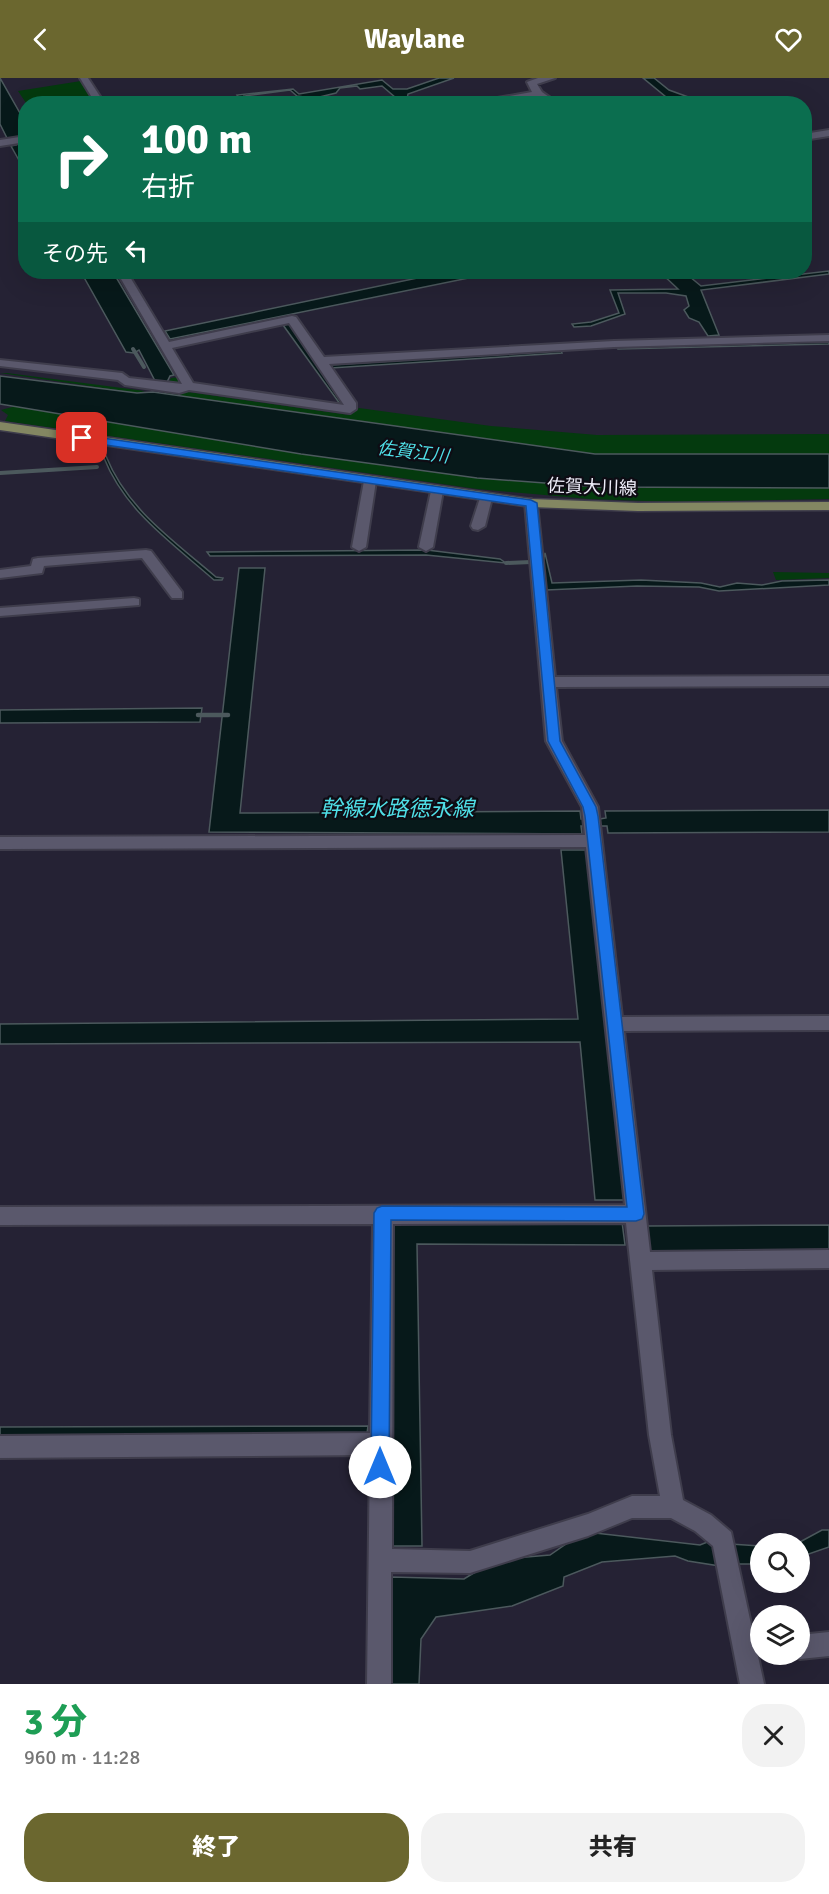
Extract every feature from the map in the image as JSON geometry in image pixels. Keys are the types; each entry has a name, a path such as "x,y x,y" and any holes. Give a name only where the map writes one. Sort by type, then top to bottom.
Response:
{"main road":[{"name":"佐賀大川線","path":"0,426 531,503 638,507 829,506"}],"street":[{"path":"84,78 89,78"},
{"path":"84,78 96,96"},
{"path":"525,96 532,95 532,82 551,78"},
{"path":"812,136 829,133"},
{"path":"0,143 18,140"},
{"path":"126,279 189,386"},
{"path":"0,363 122,377 125,381 179,389 189,386 350,409 350,403 292,319 166,346"},
{"path":"322,362 614,344 829,338"},
{"path":"359,547 370,481"},
{"path":"426,547 437,491"},
{"path":"478,526 486,498"},
{"path":"531,503 554,741 590,807 593,828 660,1435 673,1507"},
{"path":"0,573 37,570 38,562 146,554 177,595"},
{"path":"0,612 134,602"},
{"path":"548,682 829,681"},
{"path":"0,843 593,828"},
{"path":"614,1024 829,1023"},
{"path":"379,1684 399,1560 380,1444 382,1213"},
{"path":"0,1216 636,1214"},
{"path":"642,1261 829,1259"},
{"path":"0,1446 380,1444"},
{"path":"399,1560 470,1562 588,1525 632,1507 673,1507 703,1523 723,1540 750,1639"},
{"path":"810,1646 829,1644"},
{"path":"752,1684 753,1665"}],"green space":[{"path":"81,81 91,96 21,96 18,91"},
{"path":"0,373 7,373 145,391 138,393"},
{"path":"180,377 188,392 349,415 359,408 491,426 597,435 829,434 829,454 595,454 163,393 171,378"},
{"path":"16,406 301,454 477,478 598,487 829,488 829,499 675,502 589,499 477,489 5,421 8,415 1,410"},
{"path":"773,572 829,573 829,578 776,580"}],"water":[{"path":"0,78 18,110 18,158 11,146 16,145 12,138 7,138 0,124"},
{"path":"439,78 454,78 408,96 394,96 382,86 360,89 357,86 340,88 336,93 324,96 297,96 290,90 237,95 293,89 299,94 382,80 393,89 407,89"},
{"path":"643,78 654,78 669,90 686,96 665,96"},
{"path":"829,271 829,274 812,276 812,273"},
{"path":"85,279 117,279 174,375 170,376 166,384 152,382 154,379 139,350 134,353 126,352"},
{"path":"413,279 464,279 170,339 165,331"},
{"path":"667,279 692,279 701,286 761,279 789,279 701,290 719,335 708,336 699,322 689,318 684,310 689,306 686,296 666,293 618,293 625,314 591,326 574,327 572,324 591,322 619,313 610,290 678,289"},
{"path":"290,324 345,403 340,404 283,325"},
{"path":"829,341 829,344 618,349 618,347"},
{"path":"561,350 562,353 331,368 330,365"},
{"name":"佐賀江川","path":"0,376 137,393 153,392 595,454 829,454 829,488 598,487 477,478 301,454 0,404"},
{"path":"97,455 106,456 126,492 153,523 216,577 223,578 222,580 214,580 151,525 124,494 104,458 96,457"},
{"path":"427,550 500,559 506,563 426,555 210,556 207,552"},
{"path":"545,553 552,583 641,580 701,583 720,587 737,583 762,585 782,581 829,580 829,585 719,591 699,587 637,586 546,590 543,562"},
{"path":"239,568 265,568 240,813 580,811 581,819 586,819 587,826 581,826 582,834 209,832"},
{"path":"202,708 200,722 0,723 0,710"},
{"path":"829,810 829,832 608,833 607,826 600,826 600,819 606,818 605,811"},
{"path":"561,850 586,850 624,1200 595,1200 580,1042 0,1044 0,1024 578,1019"},
{"path":"389,1219 622,1222 625,1245 417,1244 422,1546 390,1546"},
{"path":"829,1225 829,1251 649,1252 647,1226"},
{"path":"368,1426 367,1433 0,1436 0,1427"},
{"path":"822,1530 829,1530 829,1547 810,1554 810,1536"},
{"path":"595,1533 700,1545 710,1541 720,1553 720,1566 688,1561 675,1556 602,1562 564,1577 563,1586 512,1606 436,1617 421,1639 419,1684 391,1684 392,1577 464,1579 477,1571 515,1558 550,1555 569,1542"},
{"path":"730,1544 750,1545 750,1564 738,1564"}],"waterway":[{"name":"幹線水路徳永線","path":"133,349 144,367"},
{"path":"0,473 97,467"},
{"path":"506,563 531,562"},
{"path":"198,715 228,715"}],"route":[{"path":"82,438 531,503 554,741 590,807 636,1214 382,1213 380,1467"}]}
